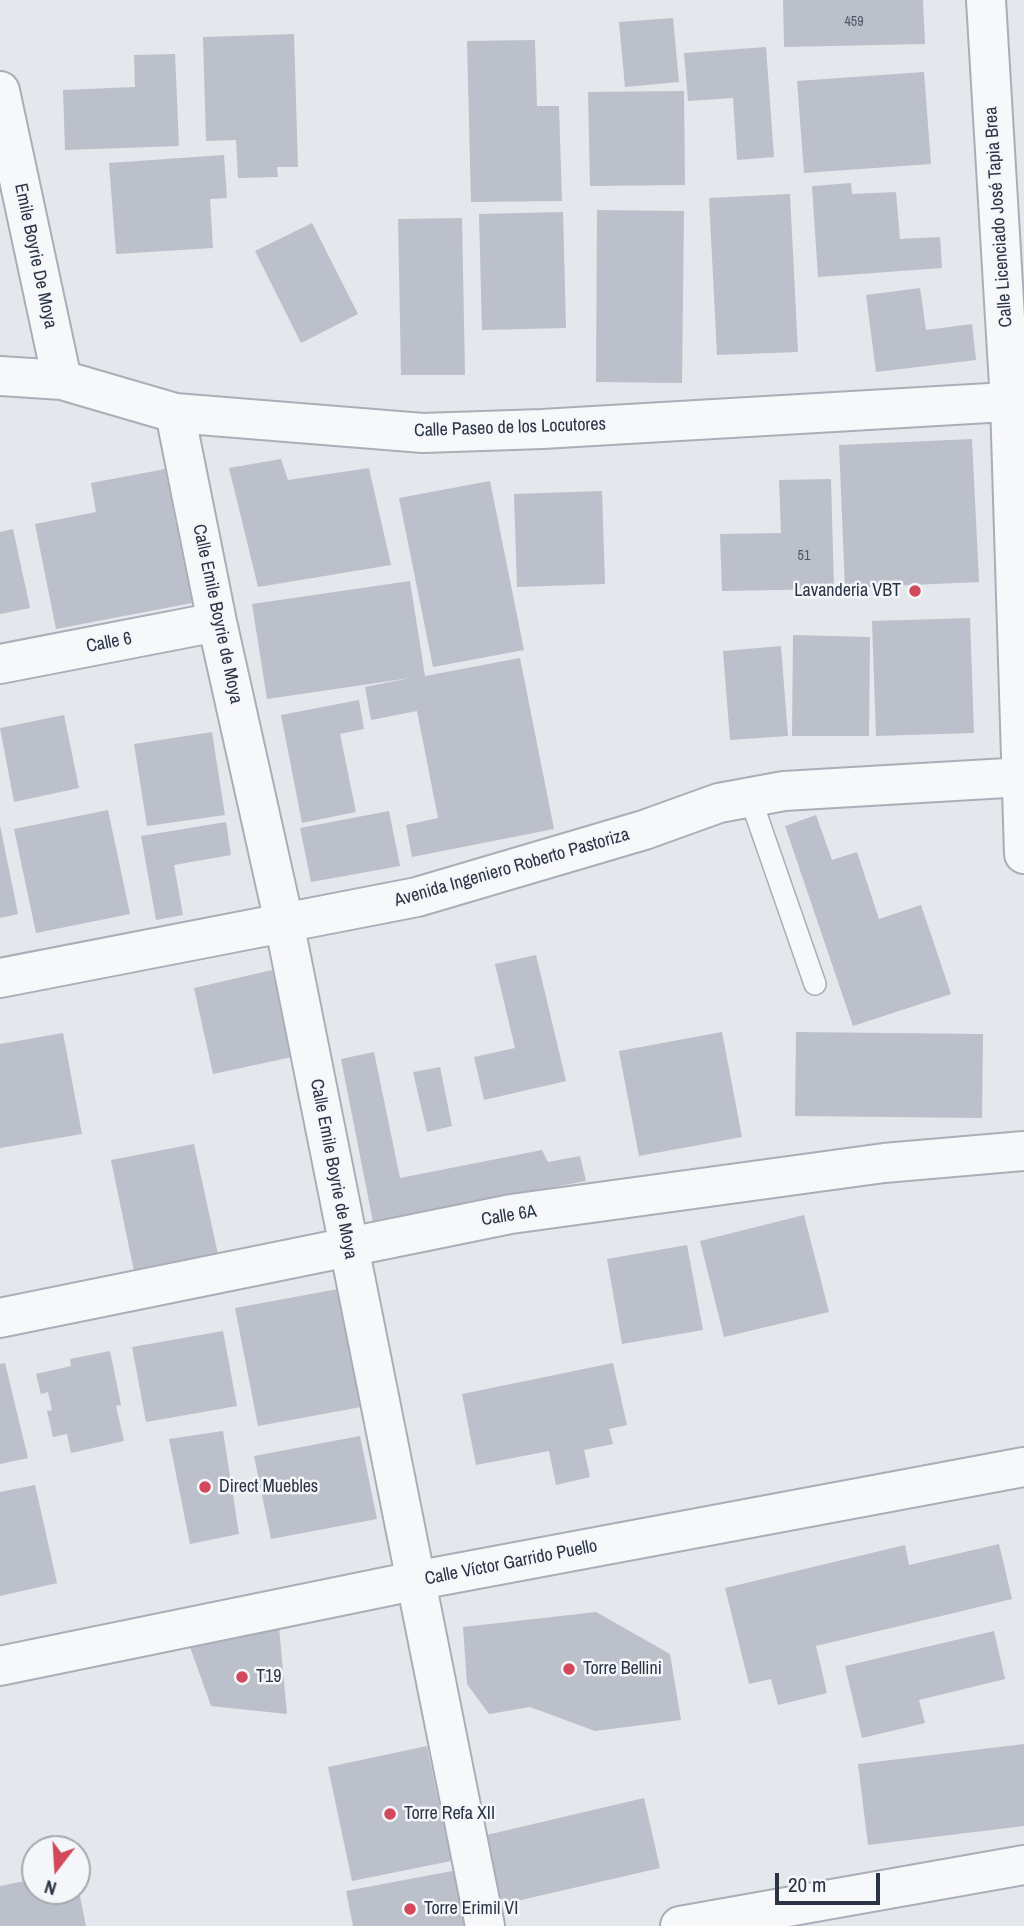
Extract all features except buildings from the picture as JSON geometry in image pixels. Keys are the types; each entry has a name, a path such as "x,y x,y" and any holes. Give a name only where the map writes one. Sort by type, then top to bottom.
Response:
{"street":[{"name":"Calle Licenciado José Tapia Brea","path":"986,0 1017,402 1024,854"},
{"name":"Emile Boyrie De Moya","path":"0,91 62,380"},
{"name":"Calle Paseo de los Locutores","path":"0,376 62,380 175,413 423,433 846,414 1017,402"},
{"name":"Calle Emile Boyrie de Moya","path":"175,413 217,622 284,922 485,1926"},
{"name":"Calle 6","path":"0,664 217,622"},
{"name":"Avenida Ingeniero Roberto Pastoriza","path":"0,978 417,897 645,830 719,803 783,791 1022,777"},
{"name":"Calle 6A","path":"0,1318 348,1245 511,1214 884,1163 1024,1151"},
{"name":"Calle Víctor Garrido Puello","path":"0,1666 414,1581 1024,1467"},
{"path":"680,1926 1024,1865"}],"lane":[{"path":"750,797 816,984"}],"place":[{"name":"Lavanderia VBT","path":"915,591"},
{"name":"Direct Muebles","path":"205,1487"},
{"name":"Torre Bellini","path":"569,1669"},
{"name":"T19","path":"242,1677"},
{"name":"Torre Refa XII","path":"390,1814"},
{"name":"Torre Erimil VI","path":"410,1909"}]}
